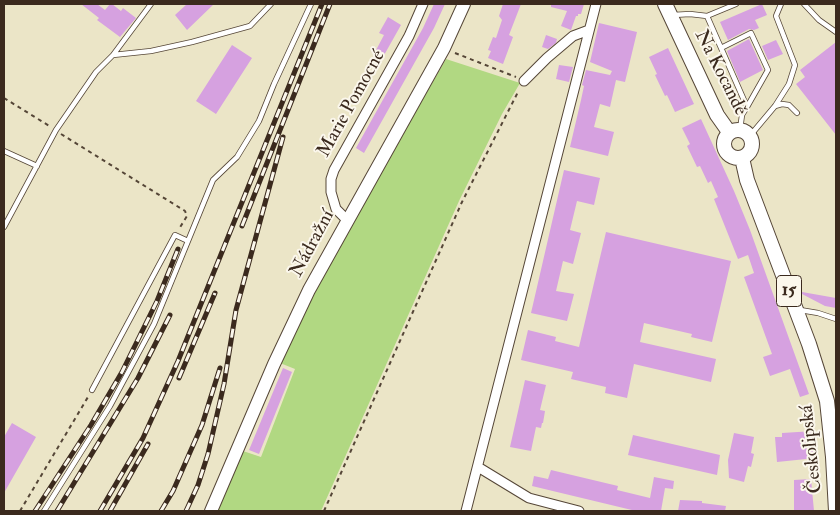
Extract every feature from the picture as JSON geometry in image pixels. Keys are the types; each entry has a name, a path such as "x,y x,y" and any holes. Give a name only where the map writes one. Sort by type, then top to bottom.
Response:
{"main road":[{"name":"Nádražní","path":"211,511 274,364 309,290 444,48 464,4"},
{"name":"Na Kocandě","path":"667,9 717,115 739,133 752,144 750,151 742,158 734,157 726,149 725,138 739,133"},
{"name":"Českolipská","path":"742,158 747,180 817,366 827,401 836,491 836,511"}],"street":[{"name":"Marie Pomocné","path":"347,220 336,209 331,192 331,179 334,170 409,36 423,4"},
{"path":"466,511 596,4"},
{"path":"524,81 546,58 573,36 589,30"},
{"path":"478,467 528,498 579,511"}],"lane":[{"path":"4,227 56,130 96,72 114,55 151,4"},
{"path":"114,55 151,51 250,26 271,4"},
{"path":"44,511 110,406 154,324 213,180 237,157 259,121 310,4"},
{"path":"667,9 707,16 736,4"},
{"path":"739,133 775,106 789,84 795,65 776,16 781,4"},
{"path":"804,4 819,20 836,32"},
{"path":"707,16 747,107"},
{"path":"721,48 752,34 768,70 742,115 739,133"},
{"path":"775,106 789,105 796,113"},
{"path":"4,151 36,166"},
{"path":"92,390 174,235 188,241"},
{"path":"796,310 818,313 836,319"}],"path":[{"path":"324,511 462,202 524,81 444,48"},
{"path":"4,98 185,211 187,216 174,235"},
{"path":"20,511 92,390"}],"green space":[{"path":"446,59 520,83 502,114 459,201 321,511 217,511 243,451 261,457 295,369 280,363 314,293 352,222"}],"building":[{"path":"81,4 97,4 105,10 112,4 121,11 123,8 136,18 120,37 97,20 99,18"},
{"path":"187,4 214,4 187,30 175,15"},
{"path":"434,4 445,4 434,28 364,153 356,148 423,28"},
{"path":"503,4 521,4 509,35 513,37 503,64 488,58 491,51 488,50 493,37 496,38 502,20 499,16"},
{"path":"551,4 584,4 581,14 576,16 571,30 561,26 567,11 551,7"},
{"path":"762,4 767,15 755,20 759,28 749,29 728,40 720,22"},
{"path":"388,17 401,25 383,57 375,52 384,35 379,33"},
{"path":"599,23 637,32 625,82 616,80 610,107 600,104 594,127 614,132 608,156 570,147 586,70 610,75 612,71 590,62"},
{"path":"546,35 557,39 556,43 548,49 542,47"},
{"path":"749,39 763,70 740,82 727,51"},
{"path":"776,40 783,54 768,60 762,46"},
{"path":"836,42 836,135 796,84 805,77 800,70"},
{"path":"232,45 252,58 216,114 196,101"},
{"path":"668,48 694,104 675,112 655,75 657,74 649,57"},
{"path":"559,65 573,67 569,82 556,79"},
{"path":"701,119 750,230 809,394 800,397 790,369 770,376 763,357 772,354 744,277 754,273 748,255 738,259 714,199 718,197 711,181 708,183 700,166 697,167 687,146 690,144 682,128"},
{"path":"564,170 600,178 594,205 577,201 570,230 581,233 573,264 563,261 556,291 574,294 567,321 531,313"},
{"path":"606,232 731,261 712,342 691,337 692,334 644,323 640,342 716,359 711,382 634,364 627,398 605,393 606,387 571,379 573,372 521,360 528,330 556,337 555,341 579,347"},
{"path":"802,292 836,298 836,308 825,306 802,294"},
{"path":"283,368 292,372 259,454 249,450"},
{"path":"525,380 546,385 540,410 545,411 543,423 541,428 536,427 531,451 510,447"},
{"path":"12,423 36,437 4,493 4,437"},
{"path":"814,431 816,458 777,462 775,437 782,437 782,433"},
{"path":"734,433 754,437 751,453 754,454 751,467 748,466 744,482 729,478 728,460"},
{"path":"633,435 720,455 717,475 628,455"},
{"path":"551,470 618,486 617,490 650,498 654,477 674,481 673,489 665,488 661,511 636,511 532,486 534,476 548,479"},
{"path":"811,479 814,511 794,511 794,480"},
{"path":"680,500 702,501 702,503 726,506 725,511 678,511"}],"railway":[{"path":"100,511 143,438 178,361 322,4"},
{"path":"242,226 330,4"},
{"path":"186,511 198,485 208,454 224,384 236,310 283,137"},
{"path":"35,511 91,425 122,372 157,301 178,249"},
{"path":"179,378 215,293"},
{"path":"57,511 138,378 170,315"},
{"path":"161,511 173,491 202,425 220,368"},
{"path":"110,511 148,444"}]}
